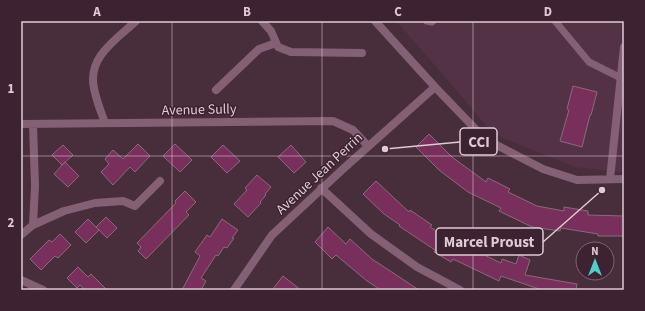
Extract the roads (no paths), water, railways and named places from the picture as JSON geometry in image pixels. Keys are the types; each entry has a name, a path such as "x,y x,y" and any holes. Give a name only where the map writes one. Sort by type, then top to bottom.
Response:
{"street":[{"path":"105,123 93,87 93,73 96,61 103,51 136,21"},
{"path":"262,21 271,31 278,47 291,52 362,53"},
{"path":"375,21 485,139 543,169 578,180 624,178"},
{"path":"216,90 259,49 276,43"},
{"path":"610,179 624,47"},
{"name":"Avenue Jean Perrin","path":"234,290 272,235 321,188 435,87"},
{"name":"Avenue Sully","path":"21,124 333,121 352,130 368,146"},
{"path":"33,124 35,186 33,225"},
{"path":"21,235 33,225 64,211 95,203 123,201 135,206 160,181"},
{"path":"321,188 371,234 417,267 460,290"},
{"path":"21,280 43,290"}],"lane":[{"path":"427,21 433,21"},
{"path":"555,21 589,62 621,78"}],"place":[{"name":"CCI","path":"385,149"},
{"name":"Marcel Proust","path":"602,190"}]}
